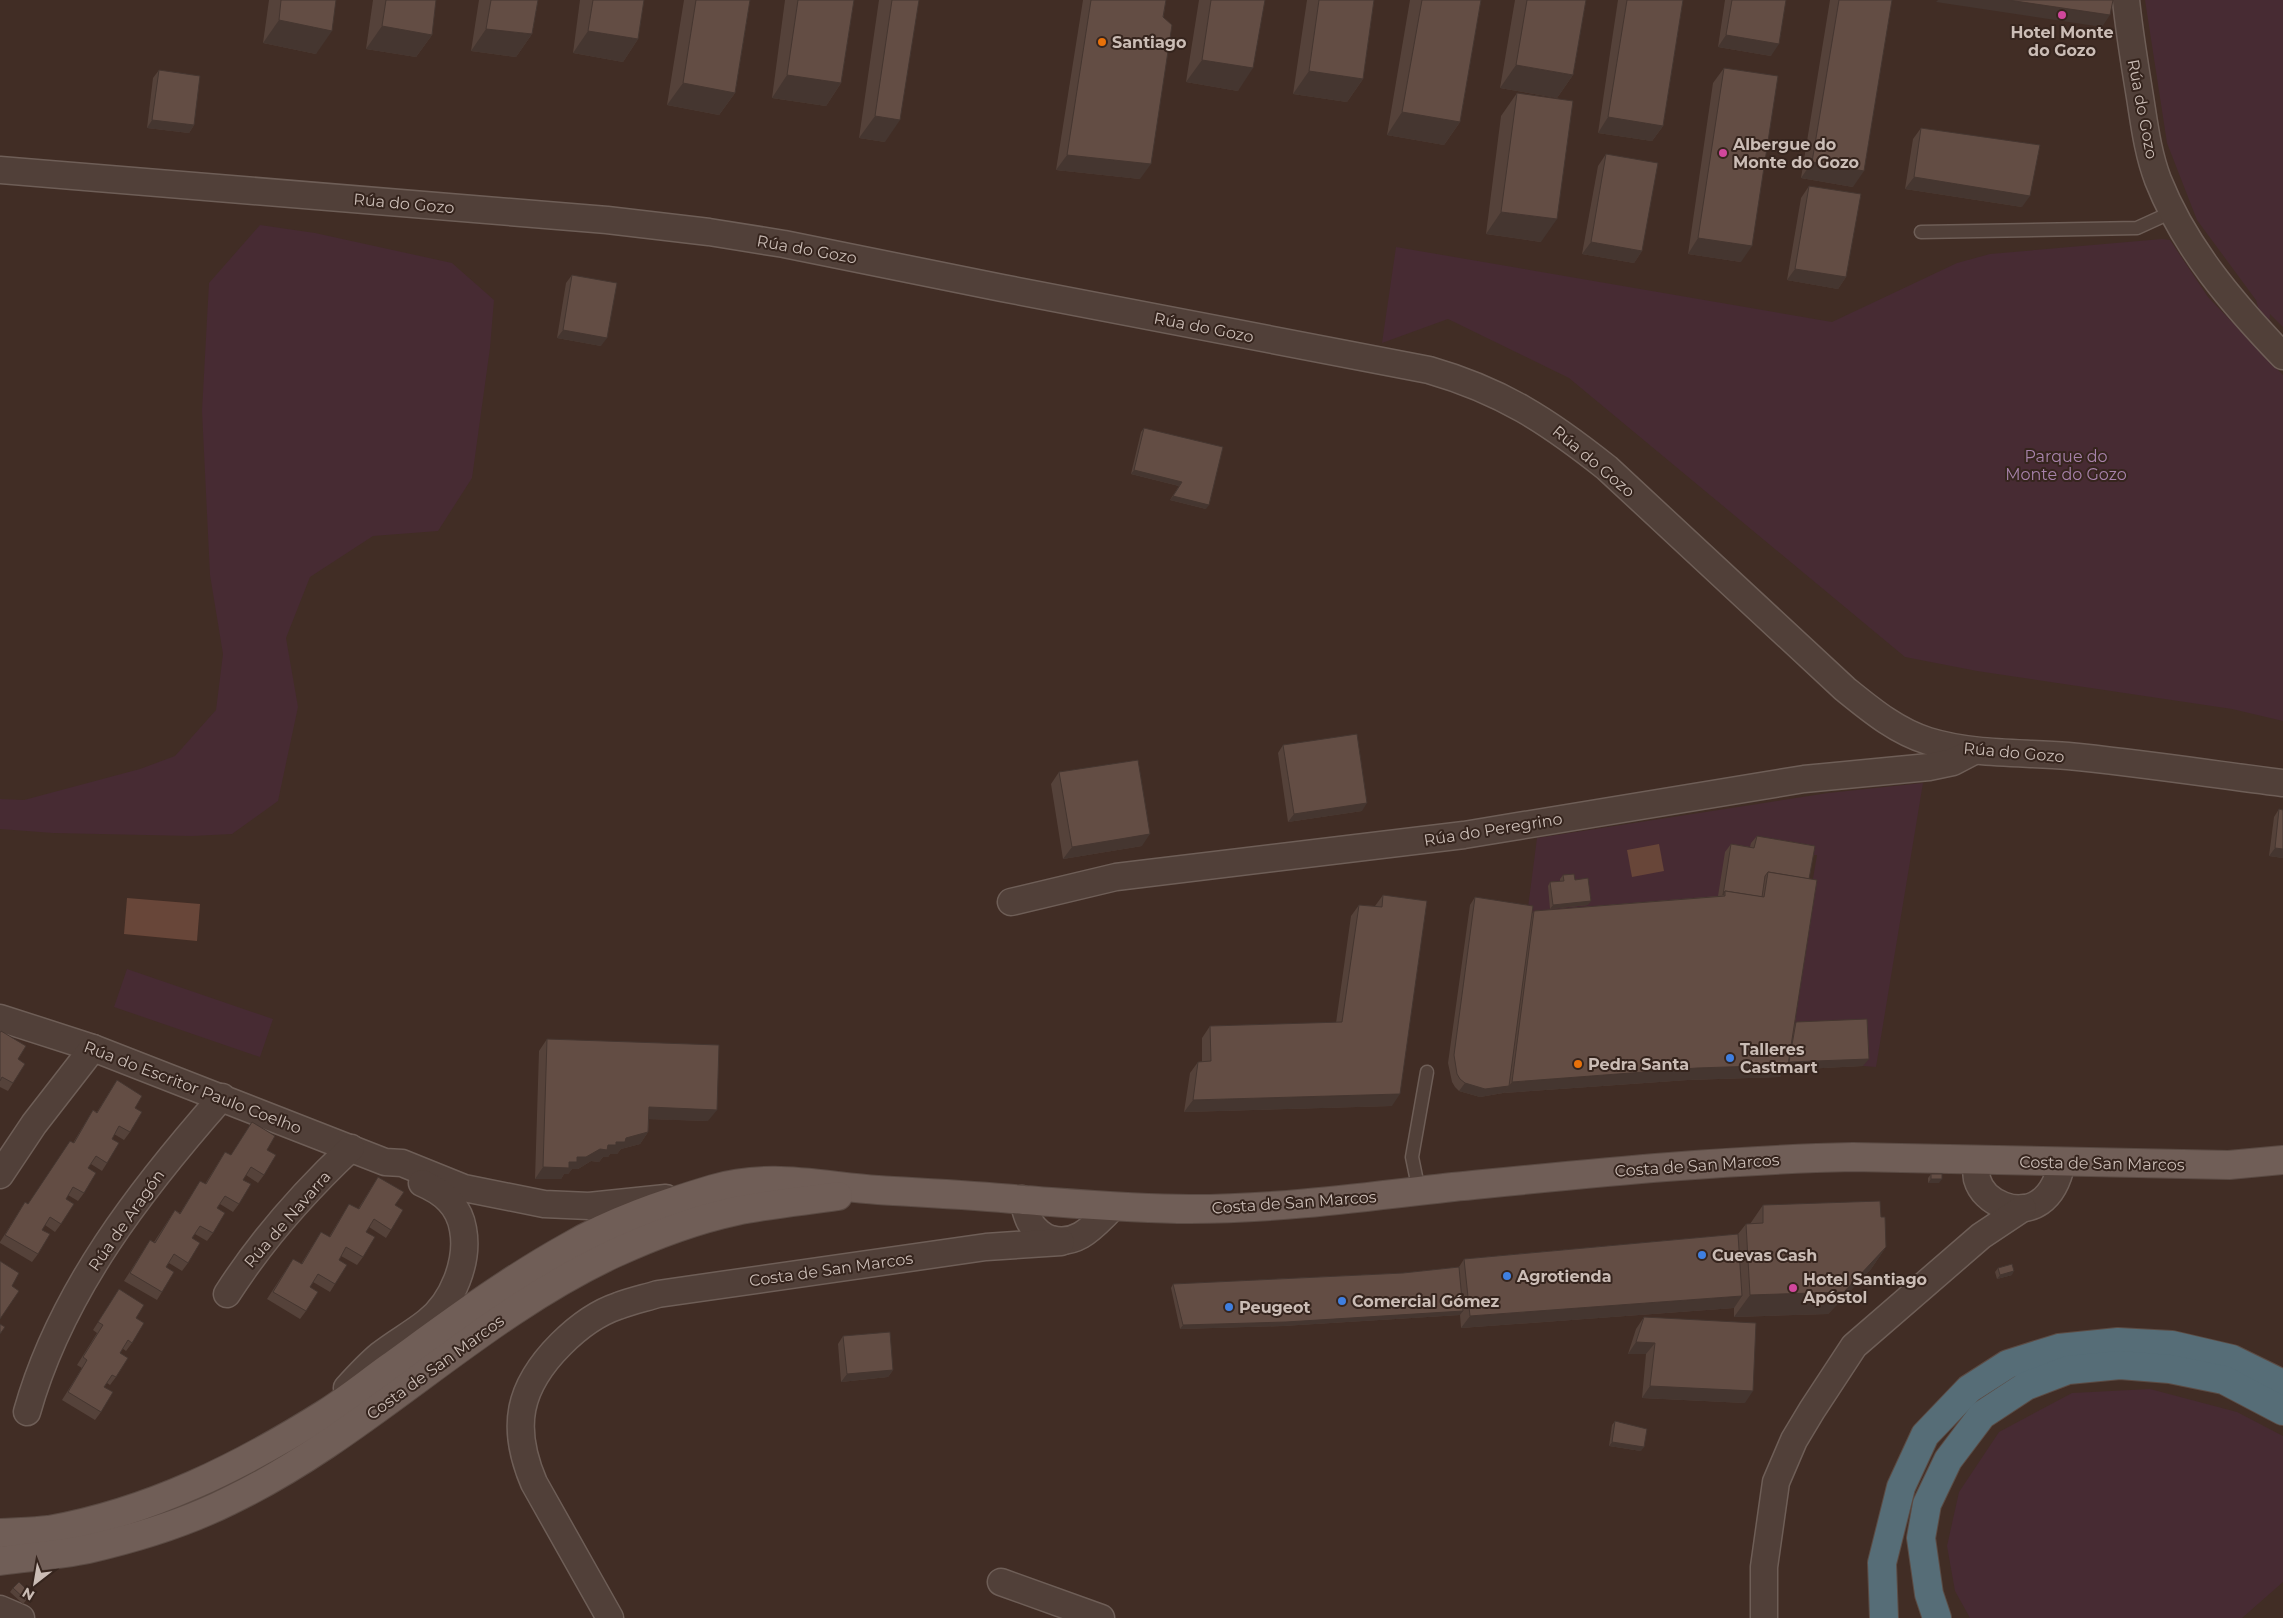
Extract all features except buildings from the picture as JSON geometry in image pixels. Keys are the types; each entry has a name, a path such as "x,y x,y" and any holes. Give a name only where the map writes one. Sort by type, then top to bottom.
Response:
{"highway":[{"path":"1884,1618 1882,1563 1901,1486 1925,1435 1969,1389 2008,1364 2059,1348 2118,1342 2172,1345 2232,1359 2283,1384"},
{"path":"1937,1618 1929,1594 1921,1538 1927,1504 1948,1460 1982,1415 2026,1386 2068,1370 2120,1365 2170,1369 2224,1380 2283,1411"}],"main road":[{"name":"Costa de San Marcos","path":"0,1533 47,1530 142,1505 186,1490 231,1468 329,1412 468,1311 541,1262 600,1230 687,1197 740,1182 770,1180 876,1190 1026,1211 1113,1207 1195,1209 1307,1203 1583,1174 1735,1161 1853,1157 2229,1165 2275,1164"},
{"name":"Costa de San Marcos","path":"0,1560 86,1549 128,1539 195,1516 230,1501 286,1470 360,1421 524,1304 613,1254 659,1235 736,1211 876,1190"},
{"path":"0,1545 28,1543 47,1530"}],"street":[{"name":"Rúa do Gozo","path":"2126,0 2147,144 2158,179 2172,212 2189,243 2238,308 2283,356"},
{"name":"Rúa do Gozo","path":"0,170 607,220 709,232 862,259 1002,288 1429,370 1489,390 1517,404 1574,442 1607,468 1845,689 1876,714 1904,732 1928,741 1974,751 2067,756 2283,783"},
{"name":"Rúa do Peregrino","path":"1011,902 1116,877 1464,835 1804,779 1929,767 1953,762 1974,751"},
{"name":"Rúa do Escritor Paulo Coelho","path":"0,1018 92,1048 222,1096 385,1162 402,1163 464,1188 544,1204 589,1206 687,1197"},
{"path":"0,1175 34,1124 92,1048"},
{"name":"Rúa de Aragón","path":"27,1412 35,1386 60,1327 84,1279 108,1241 156,1174 222,1096"},
{"path":"2275,1164 2283,1147"},
{"name":"Rúa de Navarra","path":"227,1294 246,1265 291,1211 351,1148"},
{"path":"1976,1160 1977,1180 1988,1197 2002,1206 2023,1208"},
{"name":"Rúa do Escritor Paulo Coelho","path":"329,1412 347,1387 380,1356 429,1321 452,1291 463,1263 465,1238 462,1222 455,1208 445,1195 394,1171 385,1162"},
{"path":"1764,1618 1764,1567 1776,1482 1794,1440 1854,1346 1981,1236 2023,1208 2040,1202 2052,1190 2060,1174 2062,1162"},
{"path":"1981,1236 1985,1224 1988,1197"},
{"name":"Costa de San Marcos","path":"610,1618 534,1483 526,1464 522,1443 522,1405 535,1374 547,1358 571,1334 617,1306 658,1294 986,1246 1073,1240 1087,1232 1113,1207"},
{"path":"1026,1211 1045,1238 1061,1242"},
{"name":"Costa de San Marcos","path":"986,1246 1024,1230 1026,1211"},
{"path":"1001,1582 1101,1618"}],"lane":[{"path":"1921,232 2137,228 2172,212"},
{"path":"1419,1191 1412,1156 1427,1072"}],"green space":[{"path":"2145,0 2283,0 2283,327 2270,314 2268,341 2256,300 2197,220 2167,143"},
{"path":"260,225 315,233 452,263 494,300 490,348 472,478 438,531 373,536 310,577 286,638 298,707 278,801 232,834 192,836 53,833 0,829 0,799 24,800 140,769 175,756 216,710 223,654 210,575 202,411 209,283"},
{"name":"Parque do Monte do Gozo","path":"2162,239 2170,240 2208,297 2283,375 2283,721 2232,709 1977,671 1905,657 1569,378 1448,319 1382,343 1396,247 1832,322 1957,263 1990,254"},
{"path":"1923,783 1876,1067 1863,1066 1861,1027 1787,1030 1817,855 1749,855 1717,903 1526,923 1537,838 1828,793"},
{"path":"127,969 273,1019 260,1057 114,1007"},
{"path":"2150,1389 2237,1412 2283,1436 2283,1582 2242,1618 1970,1618 1955,1591 1947,1546 1959,1492 1999,1432 2072,1393"}],"shaded area":[{"path":"1659,844 1664,871 1632,877 1627,850"},
{"path":"127,898 200,904 197,941 124,934"}],"place":[{"name":"Hotel Monte do Gozo","path":"2062,15"},
{"name":"Santiago","path":"1102,42"},
{"name":"Albergue do Monte do Gozo","path":"1723,153"},
{"name":"Talleres Castmart","path":"1730,1058"},
{"name":"Pedra Santa","path":"1578,1064"},
{"name":"Cuevas Cash","path":"1702,1255"},
{"name":"Agrotienda","path":"1507,1276"},
{"name":"Hotel Santiago Apóstol","path":"1793,1288"},
{"name":"Comercial Gómez","path":"1342,1301"},
{"name":"Peugeot","path":"1229,1307"}]}
